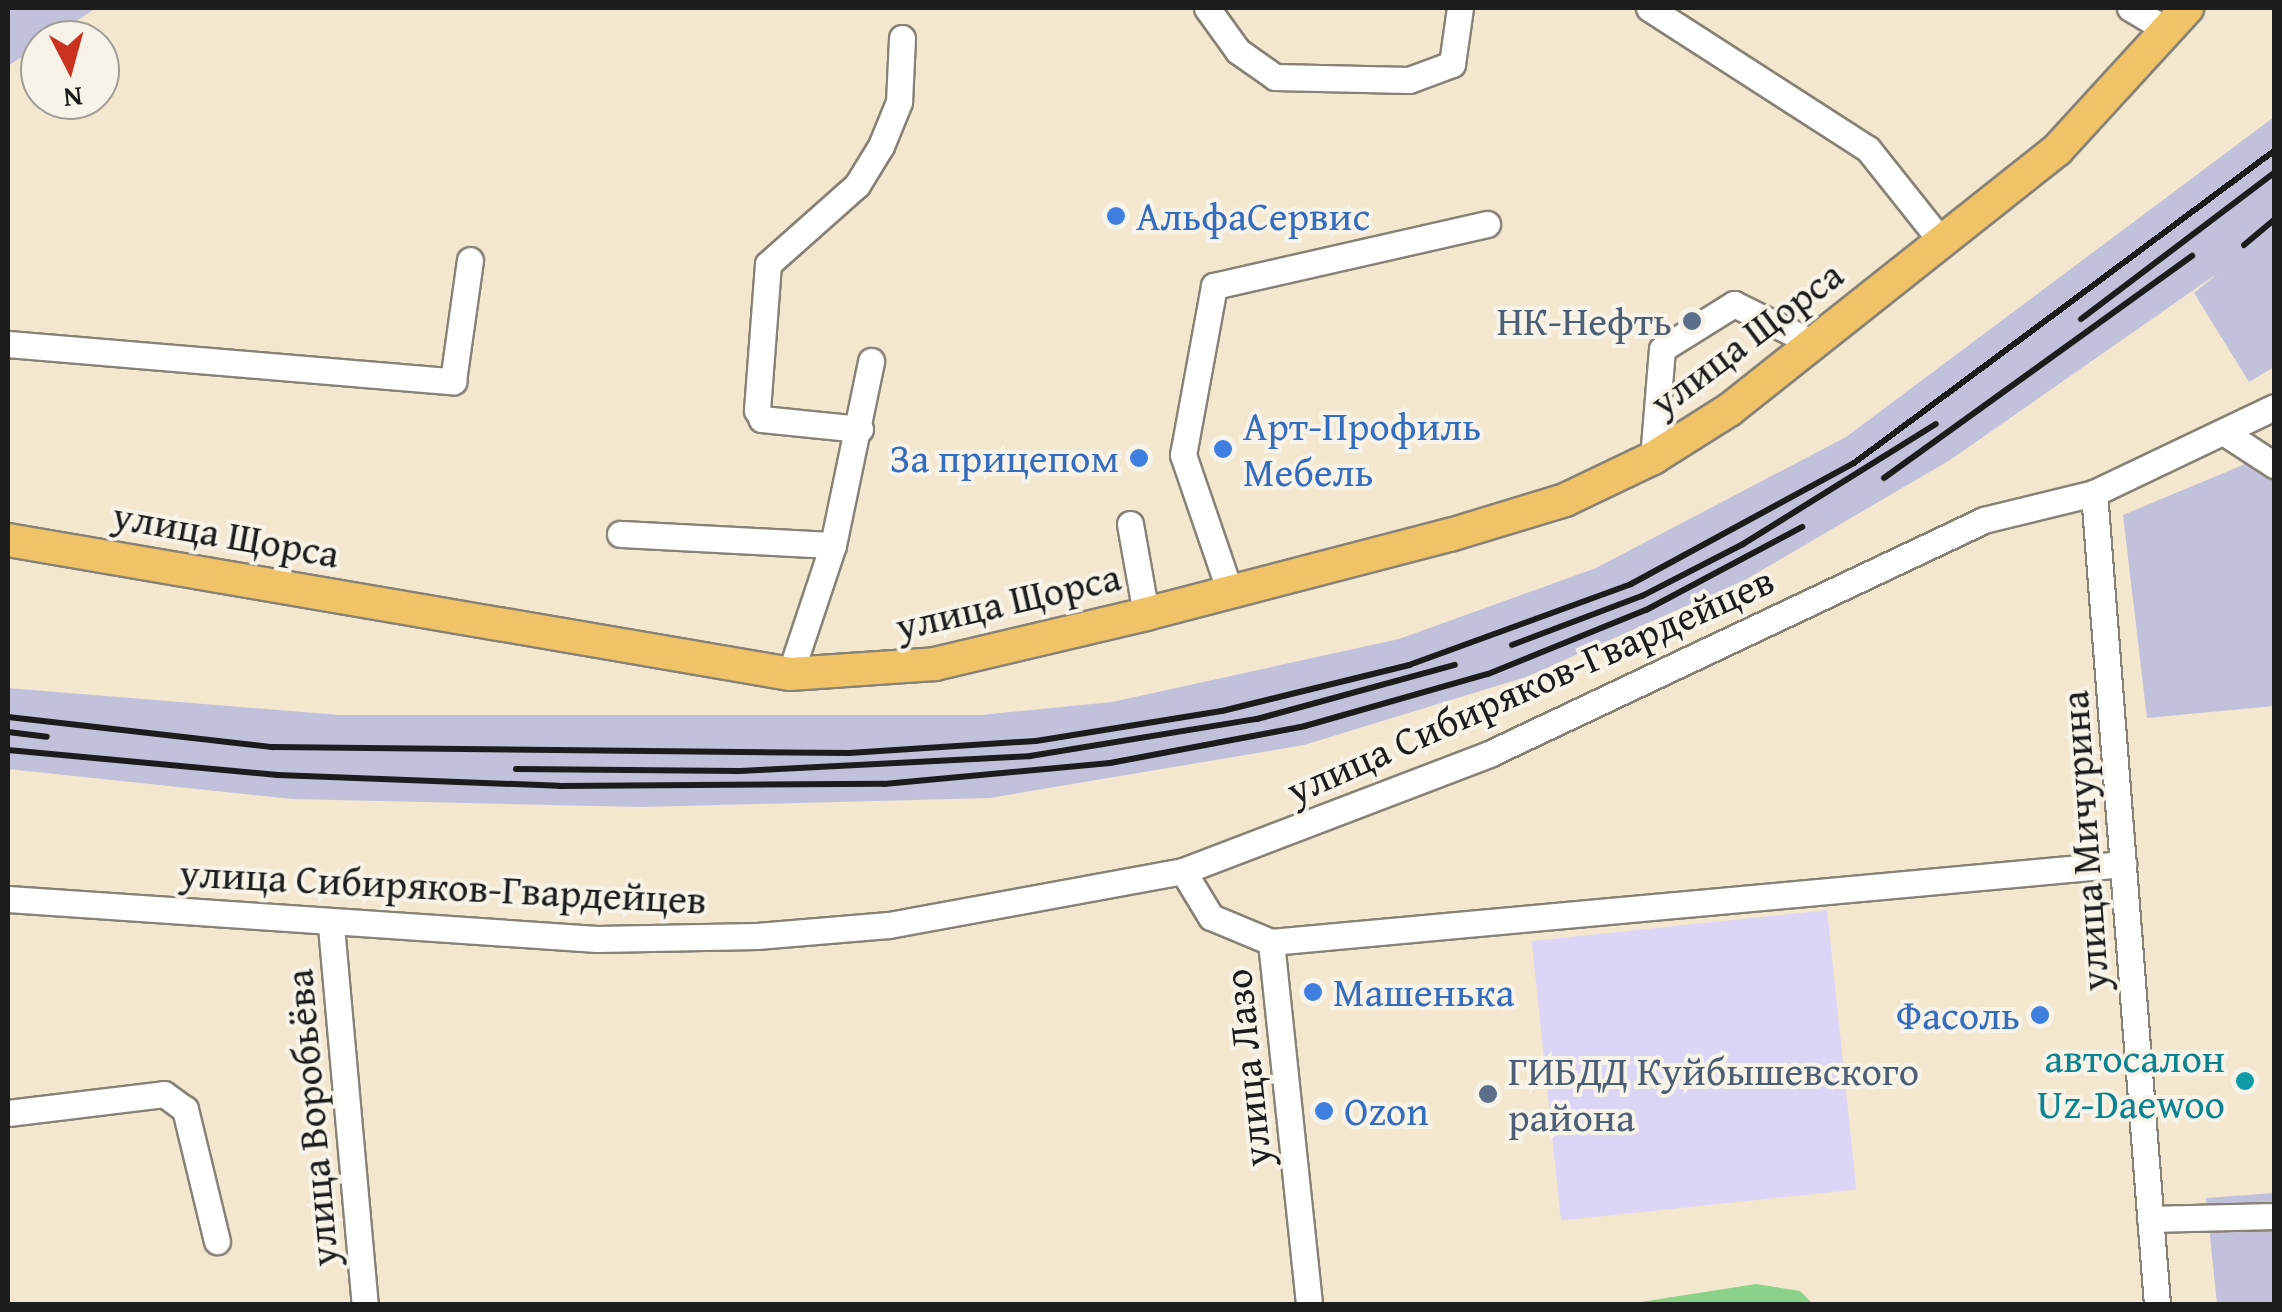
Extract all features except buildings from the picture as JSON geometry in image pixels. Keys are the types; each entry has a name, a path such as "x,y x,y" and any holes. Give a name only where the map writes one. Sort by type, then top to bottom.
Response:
{"main road":[{"name":"улица Щорса","path":"8,540 790,674 935,664 1146,614 1565,500 1653,458 1813,343 2057,150 2177,19"}],"street":[{"path":"1207,8 1238,52 1275,77 1410,80 1452,64 1460,8"},
{"path":"1649,8 1868,149 1942,242"},
{"path":"2130,8 2177,19"},
{"path":"860,429 762,419 757,410 768,264 857,185 887,136 902,38"},
{"path":"1230,592 1182,455 1214,286 1487,224"},
{"path":"8,344 453,380 470,260"},
{"path":"1653,458 1662,350 1734,304 1813,343"},
{"path":"790,674 833,546 871,361"},
{"name":"улица Сибиряков-Гвардейцев","path":"8,899 332,926 756,936 889,925 1183,871 1489,754 1984,520 2094,493 2274,408"},
{"path":"2225,433 2274,466"},
{"name":"улица Мичурина","path":"2094,493 2157,1304"},
{"path":"1130,524 1146,614"},
{"path":"620,534 833,546"},
{"path":"1271,942 2123,864"},
{"name":"улица Лазо","path":"1183,871 1211,916 1271,942 1309,1304"},
{"name":"улица Воробьёва","path":"332,926 366,1304"},
{"path":"8,1113 164,1094 185,1109 217,1241"},
{"path":"2150,1219 2274,1216"}],"shaded area":[{"path":"8,8 96,8 78,20 20,20 20,58 8,66"},
{"path":"2274,117 2274,367 2249,382 2194,293 2218,273 1950,460 1745,580 1526,677 1304,745 990,798 641,807 292,799 8,769 8,688 340,715 981,715 1112,702 1399,639 1596,568 1846,437"},
{"path":"2274,452 2274,706 2147,718 2123,515"},
{"path":"1827,910 1856,1189 1561,1221 1532,941"},
{"path":"2274,1193 2274,1304 2217,1304 2206,1198"}],"green space":[{"path":"1756,1284 1800,1291 1813,1304 1628,1304"}],"railway":[{"path":"8,717 272,747 849,753 1036,741 1222,711 1409,665 1631,584 1854,463 2274,151"},
{"path":"2081,319 2274,173"},
{"path":"2244,245 2274,220"},
{"path":"1884,478 2192,256"},
{"path":"1512,645 1642,596 1743,544 1936,424"},
{"path":"8,750 278,775 559,786 884,784 1110,763 1305,726 1488,674 1646,610 1802,527"},
{"path":"516,769 738,771 1030,756 1257,719 1455,665"},
{"path":"8,732 47,737"}],"place":[{"name":"АльфаСервис","path":"1116,216"},
{"name":"НК-Нефть","path":"1692,321"},
{"name":"Арт-Профиль Мебель","path":"1223,449"},
{"name":"За прицепом","path":"1139,458"},
{"name":"Машенька","path":"1313,992"},
{"name":"Фасоль","path":"2040,1015"},
{"name":"автосалон Uz-Daewoo","path":"2245,1081"},
{"name":"ГИБДД Куйбышевского района","path":"1488,1094"},
{"name":"Ozon","path":"1324,1111"}]}
